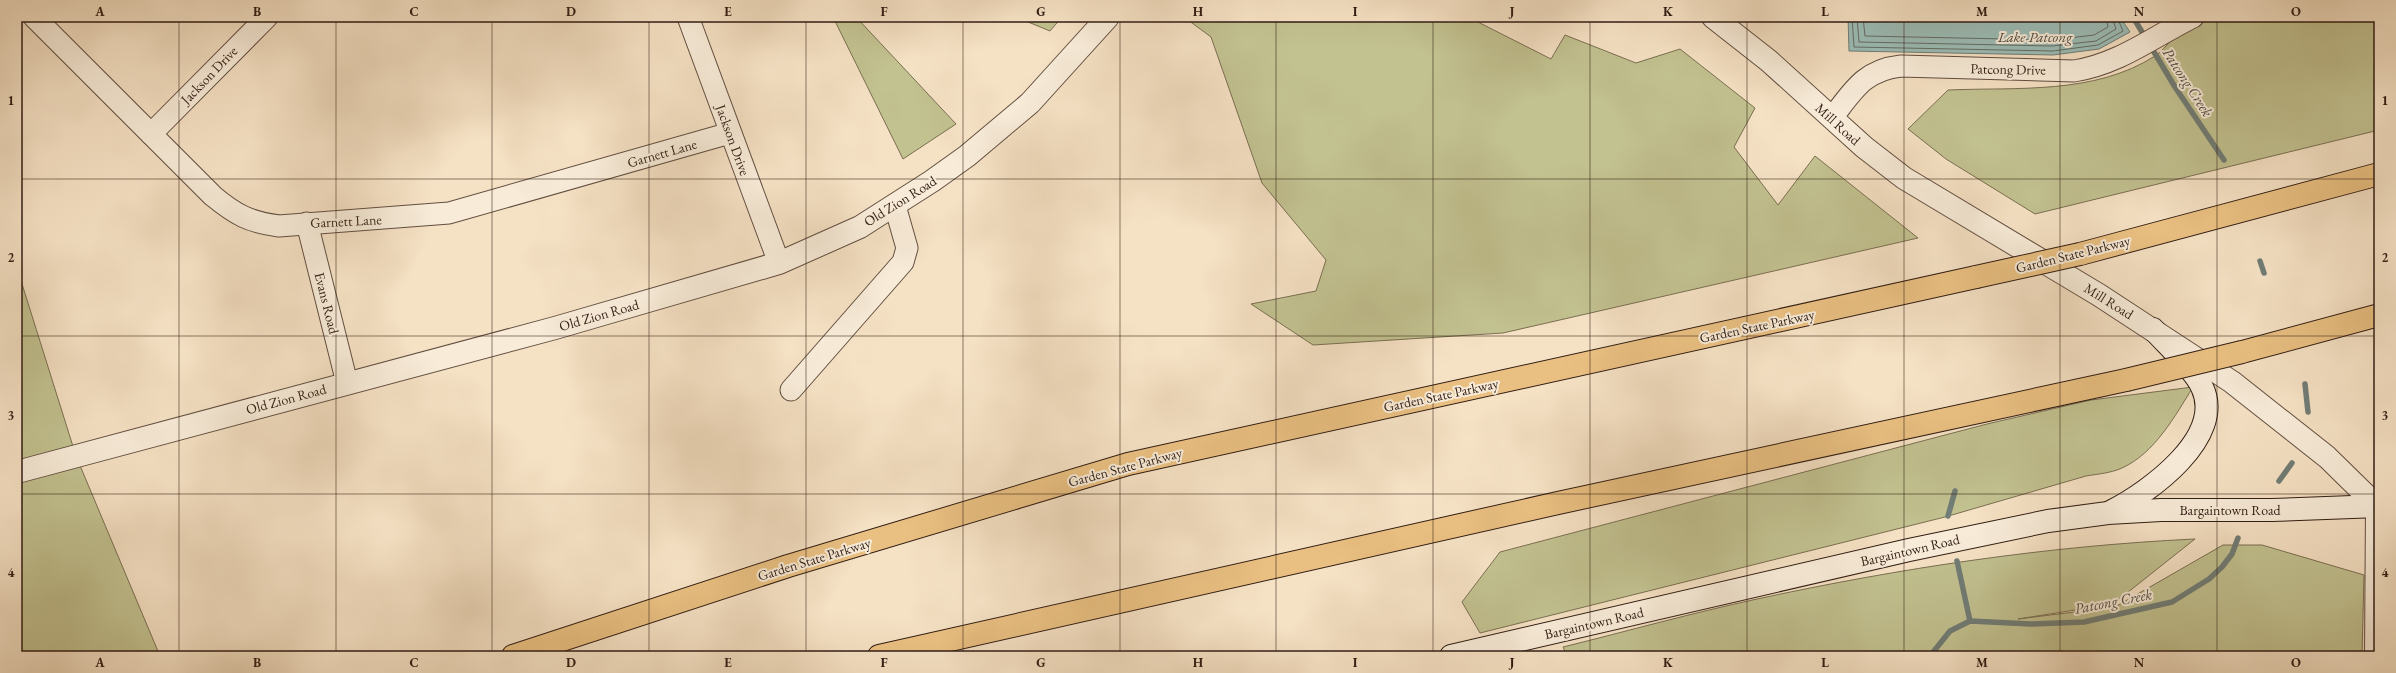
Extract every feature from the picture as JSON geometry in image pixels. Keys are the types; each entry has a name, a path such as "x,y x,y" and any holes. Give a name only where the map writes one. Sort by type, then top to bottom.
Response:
{"highway":[{"name":"Garden State Parkway","path":"513,656 788,566 1128,464 2080,254 2379,174"},
{"path":"879,656 1558,503 2126,380 2242,352 2379,315"}],"street":[{"name":"Garnett Lane","path":"34,17 214,196 239,216 248,221 279,226 449,213 730,133"},
{"name":"Jackson Drive","path":"151,134 267,17"},
{"name":"Jackson Drive","path":"688,17 779,263"},
{"name":"Old Zion Road","path":"17,472 555,328 779,263 860,227 895,206 967,156 1030,103 1108,17"},
{"name":"Mill Road","path":"1713,17 1769,61 1832,118 1904,178 2153,329 2250,396 2327,457 2378,506"},
{"name":"Patcong Drive","path":"1832,118 1860,83 1873,73 1882,69 1901,66 2074,71 2113,61 2193,17"},
{"path":"791,390 903,262 907,248 895,206"},
{"name":"Evans Road","path":"307,223 347,383"},
{"path":"2108,513 2141,493 2180,461 2199,433 2205,418 2206,401 2202,387 2153,329"},
{"path":"2377,656 2378,506"},
{"name":"Bargaintown Road","path":"1451,656 1995,531 2108,513 2161,510 2309,510 2378,506"},
{"path":"2377,656 2379,648"}],"shaded area":[{"path":"833,17 856,17 956,124 903,159"},
{"path":"1016,17 1062,17 1050,31"},
{"path":"1184,17 1468,17 1551,59 1565,35 1636,63 1680,49 1755,108 1734,147 1778,205 1815,156 1918,238 1503,333 1313,345 1251,304 1316,291 1326,260 1262,183 1211,37"},
{"path":"2189,17 2379,17 2379,130 2035,214 1946,159 1908,129 1948,90 2028,88 2081,83 2107,77 2131,69 2159,53"},
{"path":"17,268 76,456 160,656 17,656"},
{"path":"2193,387 2163,433 2154,443 2134,461 2113,471 2086,476 1945,517 1480,633 1462,602 1500,552 1987,424 2091,400"},
{"path":"2195,539 2113,604 2018,619 2115,607 2223,545 2262,545 2364,575 2362,656 1567,656 1563,647 1733,604 1920,568 2084,547"}],"water":[{"name":"Lake Patcong","path":"1848,17 2120,17 2130,32 2099,49 2053,55 1849,51"}],"waterway":[{"name":"Patcong Creek","path":"2133,17 2175,87 2224,160"},
{"name":"Patcong Creek","path":"2260,261 2264,273"},
{"name":"Patcong Creek","path":"2305,384 2308,412"},
{"name":"Patcong Creek","path":"2279,481 2292,463"},
{"path":"1948,516 1955,491"},
{"name":"Patcong Creek","path":"1930,656 1950,631 1970,621 2031,624 2084,622 2172,602 2209,579 2222,567 2232,554 2238,538"},
{"path":"1957,561 1970,621"}]}
